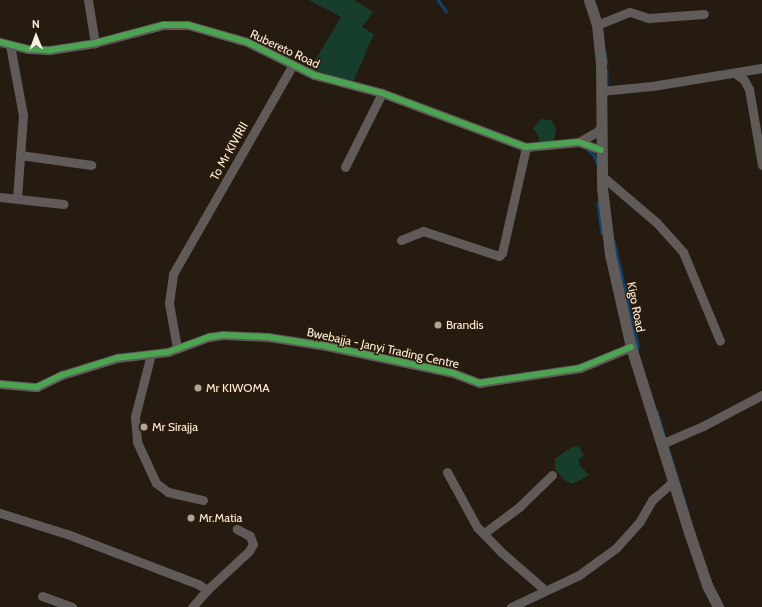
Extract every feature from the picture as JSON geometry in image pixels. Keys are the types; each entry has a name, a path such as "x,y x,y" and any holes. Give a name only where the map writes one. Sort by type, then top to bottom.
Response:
{"street":[{"path":"88,0 95,43"},
{"name":"Kigo Road","path":"589,0 597,25 601,90 602,176 608,240 631,347 702,571 718,607"},
{"path":"597,25 630,12 649,18 704,14"},
{"name":"Rubereto Road","path":"0,42 10,45 50,50 95,43 163,25 188,25 247,42 292,66 314,75 382,94 526,148 579,142 601,150"},
{"path":"10,45 23,115 17,198"},
{"name":"To Mr KIVIRII","path":"177,348 170,315 171,285 174,274 292,66"},
{"path":"601,90 736,74 762,68"},
{"path":"736,74 744,80 749,89 762,165"},
{"path":"346,167 382,94"},
{"path":"579,142 598,131 602,125"},
{"path":"401,240 423,231 499,256 502,252 526,148"},
{"path":"20,155 91,166"},
{"path":"602,176 657,223 683,252 720,340"},
{"path":"0,197 64,204"},
{"name":"Bwebajja - Janyi Trading Centre","path":"0,384 36,387 53,378 104,362 151,354 223,335 268,337 326,346 453,373 480,383 580,368 631,347"},
{"path":"151,354 135,417 137,442 156,483 168,492 203,500"},
{"path":"661,440 666,442 703,426 762,395"},
{"path":"447,472 461,501 484,534 545,590"},
{"path":"484,534 519,507 552,475"},
{"path":"511,607 579,575 616,548 640,521 652,500 674,481"},
{"path":"0,513 67,534 155,567 207,590"},
{"path":"192,607 207,590 249,551 253,544 250,536 237,529"},
{"path":"42,596 72,607"}],"green space":[{"path":"309,0 354,0 373,12 362,27 374,34 353,82 310,69 341,17"},
{"path":"541,119 551,120 556,128 554,141 539,143 539,137 533,128"},
{"path":"579,446 584,456 579,459 580,466 589,475 572,484 564,480 555,469 555,459 572,447"}],"waterway":[{"path":"438,0 446,11"},
{"path":"605,51 607,63"},
{"path":"607,70 607,85"},
{"path":"588,150 594,155 597,163"},
{"path":"598,202 602,233"},
{"path":"614,241 638,345 637,353"},
{"path":"657,411 688,513"}],"cycle path":[{"path":"0,42 28,49 50,50 95,43 163,25 188,25 247,42 314,75 382,93 526,147 579,142 601,150"},
{"path":"0,384 37,387 62,375 117,358 168,352 209,337 223,335 268,337 326,346 453,373 479,383 580,368 631,347"}],"place":[{"name":"Brandis","path":"438,325"},
{"name":"Mr KIWOMA","path":"198,388"},
{"name":"Mr Sirajja","path":"144,427"},
{"name":"Mr.Matia","path":"191,518"}]}
